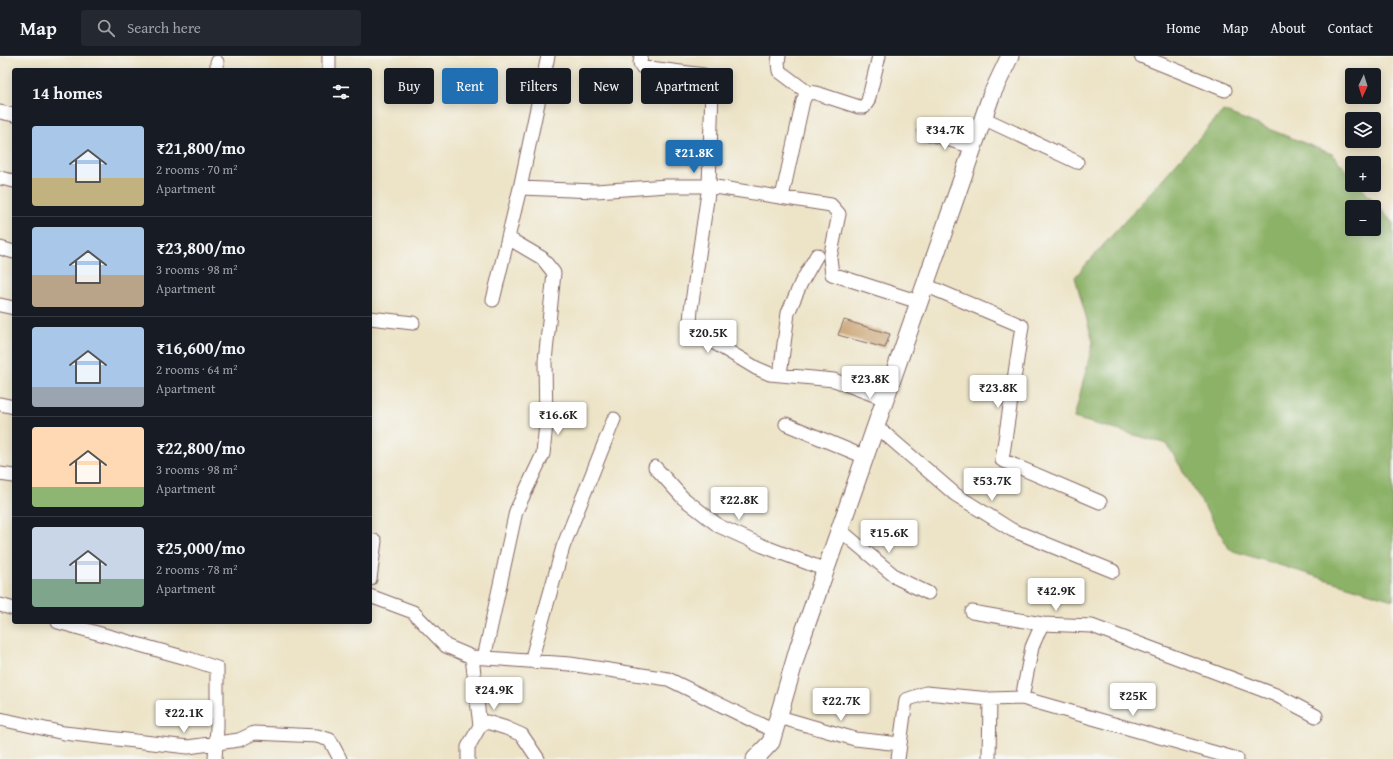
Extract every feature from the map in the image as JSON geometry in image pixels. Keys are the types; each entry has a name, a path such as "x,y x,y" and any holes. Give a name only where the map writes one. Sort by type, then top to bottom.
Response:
{"main road":[{"path":"755,759 771,742 799,646 885,399 991,96 1010,56"}],"street":[{"path":"329,56 329,68"},
{"path":"493,300 520,188 548,56"},
{"path":"640,56 640,63 642,67 704,75 711,82 709,186 690,323 693,330 756,368 770,374 834,380 885,399"},
{"path":"779,56 779,72 807,92 816,93 859,107 864,106 868,101 879,56"},
{"path":"1141,56 1225,90"},
{"path":"782,197 802,101 807,92"},
{"path":"0,112 12,115"},
{"path":"983,118 1077,162"},
{"path":"924,132 973,147"},
{"path":"0,178 12,181"},
{"path":"520,188 596,191 667,186 709,186 831,205 840,214 830,258 832,274 920,302"},
{"path":"480,726 478,657 516,511 543,454 546,424 545,361 554,273 542,258 508,238"},
{"path":"0,248 12,251"},
{"path":"780,375 788,314 801,283 817,255"},
{"path":"926,285 1022,326 1002,460 1100,502"},
{"path":"0,305 12,308"},
{"path":"372,318 413,323"},
{"path":"0,404 12,407"},
{"path":"531,661 563,547 614,419"},
{"path":"786,424 865,457"},
{"path":"876,426 956,495 1012,530 1102,568 1113,571"},
{"path":"655,467 683,498 719,526 763,546 826,570"},
{"path":"0,474 12,476"},
{"path":"840,530 897,578 928,594"},
{"path":"372,540 375,541 372,564"},
{"path":"372,597 413,612 446,646 478,657 570,664 668,679 776,724 855,738 900,744"},
{"path":"0,605 12,608"},
{"path":"972,612 1042,624 1092,626 1276,695 1316,716"},
{"path":"65,624 217,668 217,727 215,759"},
{"path":"1022,698 1032,647 1042,624"},
{"path":"898,759 906,700 926,693 990,699 1022,698 1237,759"},
{"path":"989,759 990,699"},
{"path":"0,719 64,733 188,747 239,740 254,733 317,736 330,740 340,759"},
{"path":"468,759 468,747 480,726 487,722 522,735 538,759"}],"green space":[{"path":"1223,111 1332,154 1345,169 1345,192 1365,192 1372,200 1345,200 1345,236 1381,236 1381,210 1393,223 1393,600 1230,550 1167,444 1074,418 1093,342 1075,277"}],"building":[{"path":"844,320 890,334 885,348 838,335"}]}
